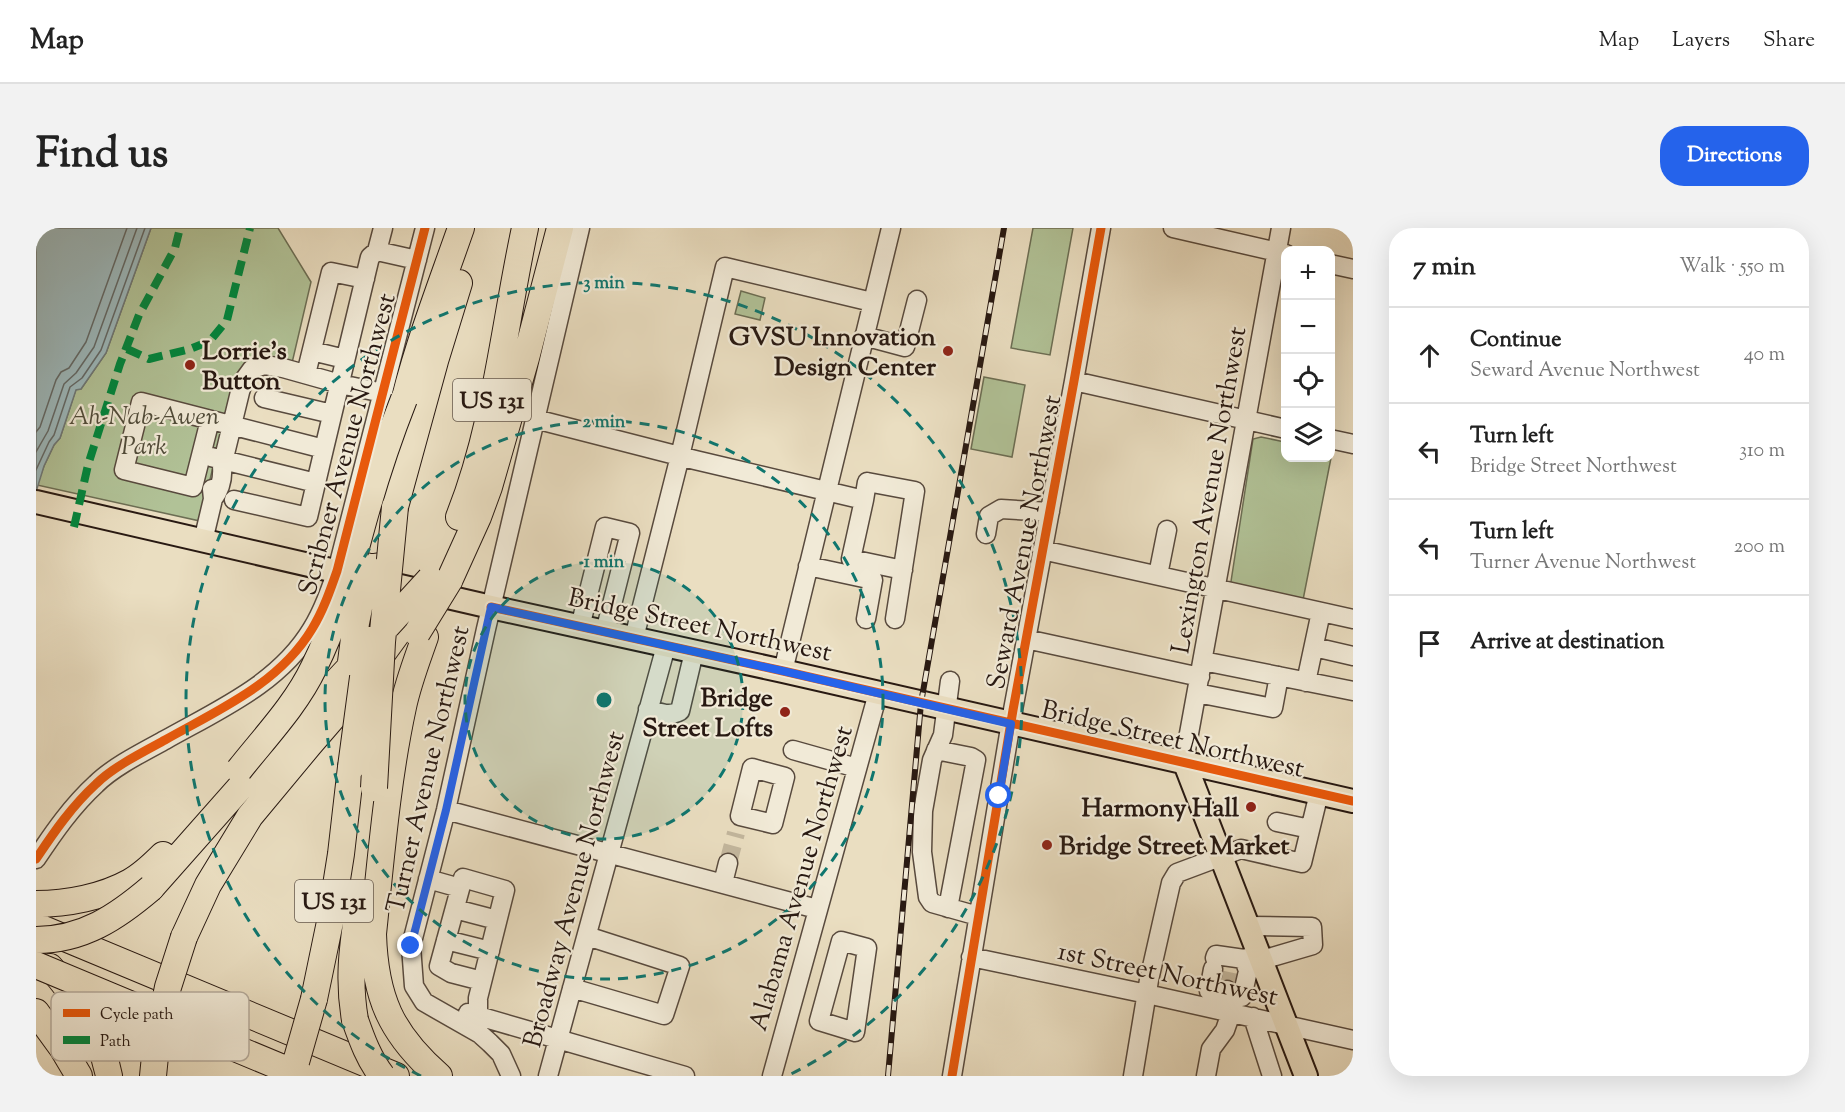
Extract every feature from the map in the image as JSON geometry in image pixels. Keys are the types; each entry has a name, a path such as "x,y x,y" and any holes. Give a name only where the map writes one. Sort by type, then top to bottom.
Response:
{"highway":[{"path":"423,335 447,228"},
{"path":"36,904 51,904 108,891 131,881 168,851 280,720 314,669 332,629 345,591 385,448 394,396 423,335 461,228"},
{"name":"US 131","path":"292,1076 314,999 333,907 355,727 371,621 395,507 435,361 476,228"},
{"name":"US 131","path":"453,555 483,441 502,356 525,228"},
{"path":"505,428 511,381 540,228"},
{"path":"167,992 184,937 208,885 237,836 261,802 309,745 362,702 398,660 408,631 440,580 489,487 560,228"},
{"path":"351,767 347,693 354,634 373,540 394,396"},
{"path":"382,1076 372,1062 355,1020 351,996 351,965 375,769 382,642 395,507"},
{"path":"36,940 86,931 105,923 128,908 151,888 282,740 363,654 408,631"},
{"path":"408,631 411,676 395,751 378,883 373,945 378,985 384,1005 409,1046 439,1076"},
{"path":"36,926 194,992"},
{"path":"36,954 70,992"},
{"path":"36,965 101,992"},
{"path":"36,1012 51,1033"},
{"path":"249,1015 396,1076"},
{"path":"249,1054 302,1076"},
{"path":"70,1061 79,1076"},
{"path":"105,1061 109,1076"},
{"path":"153,1076 154,1061"}],"main road":[{"name":"Bridge Street Northwest","path":"39,503 1353,801"},
{"path":"1184,761 1248,926 1237,960 1287,1025 1306,1076"}],"street":[{"path":"234,500 308,517 370,257 377,251 383,228"},
{"name":"Scribner Avenue Northwest","path":"36,858 57,828 97,783 139,754 248,693 294,655 312,629 326,601 394,396 417,260 425,228"},
{"name":"Turner Avenue Northwest","path":"420,996 412,978 411,946 446,810 580,228"},
{"path":"783,671 891,228"},
{"name":"Seward Avenue Northwest","path":"952,1076 1011,724 1101,228"},
{"path":"1173,228 1281,253"},
{"name":"Lexington Avenue Northwest","path":"1281,228 1281,246"},
{"path":"377,251 417,260"},
{"name":"Lexington Avenue Northwest","path":"1184,761 1247,420 1281,253"},
{"path":"1335,265 1353,269"},
{"path":"634,638 725,267 872,303"},
{"path":"306,374 331,272 365,279"},
{"path":"864,336 905,347 917,300"},
{"path":"312,351 345,359"},
{"path":"203,541 213,499 211,492 216,472 222,463 244,380 252,369 264,365 394,396"},
{"path":"1074,381 1281,428"},
{"path":"264,398 332,414"},
{"path":"210,420 193,487 124,470 141,402 324,449"},
{"path":"535,419 864,500"},
{"path":"1335,440 1353,444"},
{"path":"201,454 222,463 316,483"},
{"path":"895,619 903,570 915,491 867,483 852,560 903,570"},
{"path":"986,534 989,516 1001,509 1050,512"},
{"path":"580,627 605,527 630,533 605,632"},
{"path":"1158,575 1167,530"},
{"path":"1042,550 1353,619"},
{"path":"808,566 873,580 866,619"},
{"path":"1306,682 1321,612"},
{"path":"1026,639 1200,677 1273,708 1280,676"},
{"name":"Broadway Avenue Northwest","path":"548,1076 666,646"},
{"path":"1314,647 1353,656"},
{"path":"648,709 673,715 680,711 694,652"},
{"path":"1200,677 1280,676 1353,691"},
{"path":"950,681 943,735 936,750 923,811 921,852 928,897 932,903 978,916"},
{"name":"Alabama Avenue Northwest","path":"772,1076 878,693"},
{"path":"793,750 857,768"},
{"path":"936,750 976,760 948,908"},
{"path":"970,789 999,793"},
{"path":"1132,1076 1147,994 1172,884 1177,873 1241,849 1302,863 1319,793"},
{"path":"446,810 818,909"},
{"path":"1277,822 1310,829"},
{"path":"723,883 728,863"},
{"path":"478,1016 478,998 505,890 463,878 439,966 451,973 482,981"},
{"path":"428,879 460,888"},
{"path":"455,909 497,920"},
{"path":"1237,960 1248,971 1242,998 1227,1002 1209,991 1237,960 1313,945 1312,927 1248,926"},
{"path":"572,988 664,1015 680,966 587,936"},
{"path":"841,941 867,948 855,1032 819,1022 826,995 841,941"},
{"path":"411,946 490,951"},
{"name":"1st Street Northwest","path":"971,957 1147,994 1227,1002 1253,1017 1353,1040"},
{"path":"796,987 826,995"},
{"path":"420,996 433,1003 685,1076"},
{"path":"420,996 424,1002 480,1034 501,1054 511,1076"},
{"path":"1206,1076 1211,1049 1225,1030 1227,1002"},
{"path":"1253,1017 1272,1076"}],"green space":[{"name":"Ah-Nab-Awen Park","path":"151,228 278,228 311,282 292,363 249,363 239,371 234,380 200,521 37,485 54,445 60,438 76,389 81,389 106,353"},
{"path":"1033,228 1073,228 1050,355 1011,348"},
{"path":"741,291 765,298 760,320 735,314"},
{"path":"984,377 1025,385 1012,457 971,449"},
{"path":"1261,437 1281,441 1281,462 1330,462 1302,605 1230,588 1253,439"}],"water":[{"path":"36,228 151,228 106,353 81,389 76,390 60,438 44,466 36,492"}],"tunnel":[{"path":"728,863 736,833"},
{"path":"1227,990 1233,962"}],"railway":[{"path":"888,1076 921,703 1004,228"}],"marked path":[{"path":"74,527 88,465 120,364 139,315 175,248 180,228"},
{"path":"127,349 149,359 190,349 210,341 227,320 250,228"}],"cycle path":[{"path":"36,859 71,810 103,778 129,760 246,694 283,665 312,629 337,571 425,228"},
{"path":"952,1076 1013,710 1101,228"},
{"path":"491,607 1353,801"}],"place":[{"name":"GVSU Innovation Design Center","path":"948,351"},
{"name":"Lorrie's Button","path":"190,365"},
{"name":"Bridge Street Lofts","path":"785,712"},
{"name":"Harmony Hall","path":"1251,807"},
{"name":"Bridge Street Market","path":"1047,845"}],"route":[{"path":"411,946 446,810 491,607 1011,724 999,796"}]}
